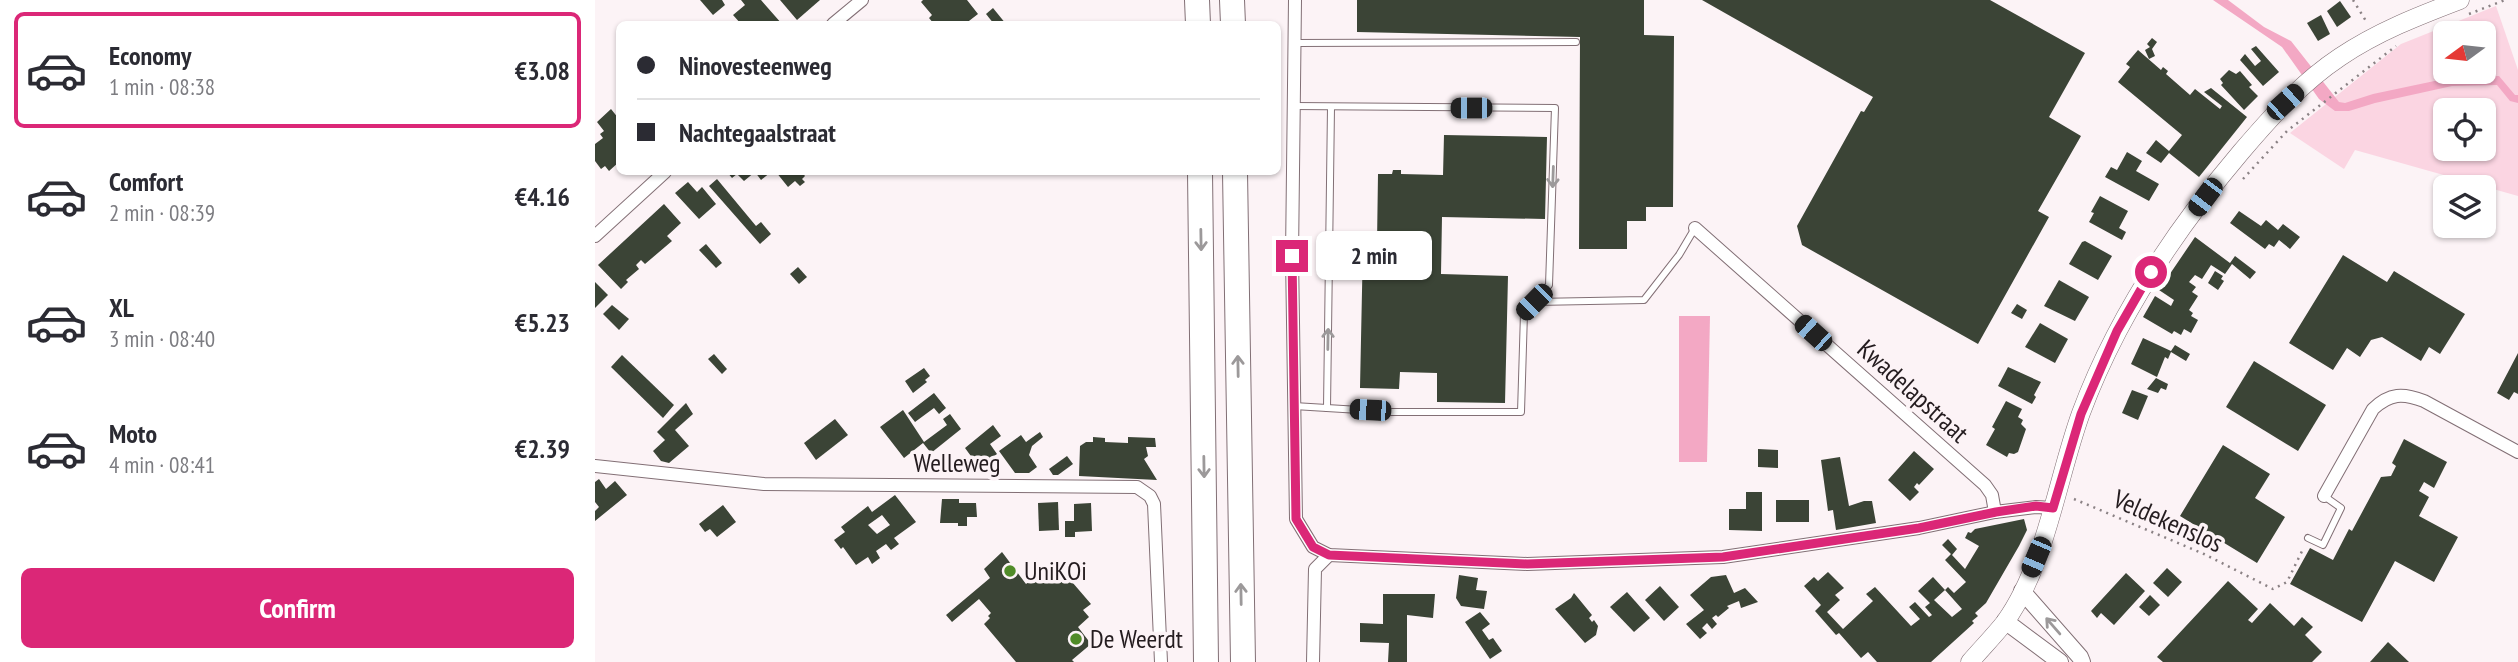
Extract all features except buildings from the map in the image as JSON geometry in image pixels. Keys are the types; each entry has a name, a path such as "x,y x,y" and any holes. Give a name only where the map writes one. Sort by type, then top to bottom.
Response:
{"highway":[{"path":"1197,0 1198,21"},
{"path":"1232,0 1233,21"},
{"path":"1200,175 1206,662"},
{"path":"1235,175 1243,662"}],"main road":[{"path":"1970,662 2005,621 2022,591 2055,500 2081,414 2133,301 2179,231 2285,102 2310,79 2339,57 2396,25 2460,0"}],"street":[{"path":"837,21 862,0"},
{"path":"1295,0 1292,256 1296,519 1313,547 1329,555 1527,564 1723,557 1919,528 2055,500"},
{"path":"595,236 662,175"},
{"name":"Kwadelapstraat","path":"1695,229 1985,485 1992,495 1996,512"},
{"path":"2324,496 2373,408 2384,399 2397,394 2424,401 2518,452"},
{"name":"Welleweg","path":"595,466 764,484 1137,487 1150,496 1154,504 1161,662"},
{"path":"1314,662 1315,569 1329,555"},
{"path":"2022,591 2082,662"},
{"path":"2005,621 2060,662"}],"lane":[{"path":"1295,43 1576,42"},
{"path":"1294,106 1555,108 1549,285 1524,313 1521,412 1392,412 1294,407"},
{"path":"1327,408 1331,107"},
{"path":"1534,302 1644,300 1679,255 1695,229"},
{"path":"2308,538 2323,545 2341,508 2324,496"}],"path":[{"path":"2353,0 2369,27"},
{"path":"2458,19 2505,0"},
{"path":"2242,179 2287,131 2402,42"},
{"name":"Veldekenslos","path":"2055,500 2204,554 2273,589 2287,582 2308,538"}],"shaded area":[{"path":"2213,0 2228,0 2264,27 2291,41 2339,102 2345,103 2433,81 2433,84 2496,84 2496,76 2499,76 2515,95 2518,95 2518,103 2510,101 2497,85 2452,86 2349,111 2335,111 2319,99 2282,47"},
{"path":"2496,6 2518,70 2518,196 2496,190 2496,175 2444,175 2355,150 2344,169 2290,133 2401,44 2433,31 2433,84 2496,84 2496,21 2458,21"},
{"path":"1679,316 1710,316 1707,462 1679,462"}],"place":[{"name":"UniKOi","path":"1010,571"},
{"name":"De Weerdt","path":"1076,639"}],"route":[{"path":"1292,256 1296,519 1313,547 1329,555 1527,564 1723,557 1919,528 2036,506 2053,508 2081,414 2117,331 2151,272"}]}
